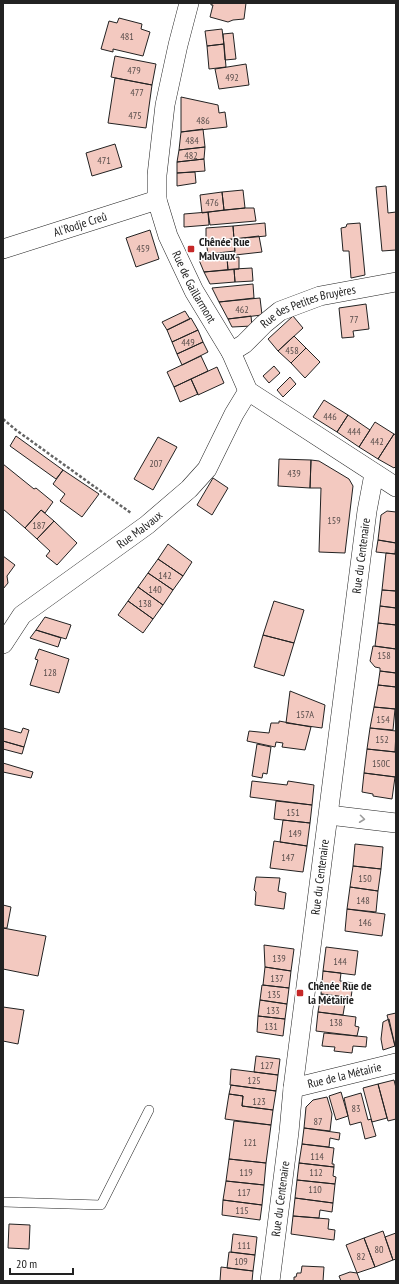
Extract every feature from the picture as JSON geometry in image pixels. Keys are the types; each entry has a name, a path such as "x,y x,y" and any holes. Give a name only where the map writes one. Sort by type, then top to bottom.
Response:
{"street":[{"name":"Rue de Gaillarmont","path":"189,3 178,45 166,105 157,175 157,200 168,236 194,292 231,352 248,391"},
{"name":"Al'Rodje Creû","path":"3,250 157,200"},
{"name":"Rue des Petites Bruyères","path":"231,352 244,344 264,324 280,311 320,296 396,282"},
{"path":"248,391 396,487"},
{"name":"Rue Malvaux","path":"3,644 22,616 147,525 190,489 207,469 234,414 248,391"},
{"name":"Rue du Centenaire","path":"270,1281 289,1132 293,1088 367,511 374,474"},
{"path":"329,815 396,823"},
{"name":"Rue de la Métairie","path":"293,1088 396,1063"}],"lane":[{"path":"3,1202 101,1205 149,1110"}],"path":[{"path":"3,419 147,525"}],"building":[{"path":"211,3 246,3 244,19 228,22 210,17 213,5 211,5"},
{"path":"119,18 142,24 141,29 150,32 143,56 113,49 113,52 101,49 109,21 117,23"},
{"path":"222,29 224,44 207,46 205,31"},
{"path":"233,33 236,59 225,60 223,34"},
{"path":"224,44 226,67 209,69 207,46"},
{"path":"115,56 156,64 152,85 111,77"},
{"path":"246,64 249,85 219,89 215,69"},
{"path":"115,78 152,85 146,128 108,123"},
{"path":"181,97 218,105 219,113 225,112 227,127 181,132"},
{"path":"203,129 205,147 179,150 181,132"},
{"path":"115,144 122,167 92,176 86,153"},
{"path":"205,147 204,159 177,162 179,150"},
{"path":"204,159 205,171 177,173 177,162"},
{"path":"195,172 196,183 177,186 177,173"},
{"path":"386,186 388,213 396,212 396,250 382,251 376,187"},
{"path":"243,190 245,208 224,210 222,192"},
{"path":"222,192 224,210 202,213 200,195"},
{"path":"254,208 256,221 210,225 208,212"},
{"path":"208,212 209,225 184,227 184,214"},
{"path":"265,223 266,236 234,239 233,226"},
{"path":"360,223 365,275 351,278 349,251 343,251 341,228 346,227 347,224"},
{"path":"233,226 234,239 206,241 206,228"},
{"path":"150,230 159,259 136,267 126,238"},
{"path":"259,236 262,252 235,255 234,239"},
{"path":"234,239 235,251 208,254 206,241"},
{"path":"239,257 239,269 228,270 227,258"},
{"path":"227,258 228,270 204,272 199,260"},
{"path":"252,268 253,281 235,282 234,269"},
{"path":"234,269 235,282 210,284 204,272"},
{"path":"253,284 254,298 219,302 212,288"},
{"path":"260,298 262,315 228,319 219,302"},
{"path":"366,304 369,329 353,331 354,337 342,338 339,308"},
{"path":"185,311 190,319 167,330 162,322"},
{"path":"251,316 252,326 232,327 228,319"},
{"path":"293,316 303,328 278,351 268,339"},
{"path":"191,318 198,330 172,342 167,330"},
{"path":"198,330 203,342 177,354 172,342"},
{"path":"294,336 306,348 291,363 278,351"},
{"path":"203,342 208,352 182,365 177,354"},
{"path":"306,348 320,362 305,378 291,363"},
{"path":"201,356 208,371 174,387 167,372"},
{"path":"274,366 280,373 269,383 263,376"},
{"path":"217,367 224,383 198,395 191,379"},
{"path":"290,377 296,384 283,397 277,390"},
{"path":"191,379 198,394 180,402 174,387"},
{"path":"324,400 348,415 337,432 313,417"},
{"path":"348,415 370,430 359,447 337,432"},
{"path":"375,422 394,434 378,459 359,447"},
{"path":"394,434 396,435 396,466 394,468 378,459"},
{"path":"16,436 63,470 56,479 10,446"},
{"path":"158,437 177,447 153,490 134,479"},
{"path":"279,459 311,460 310,488 278,486"},
{"path":"311,460 319,461 349,479 353,486 345,553 319,552 321,488 310,488"},
{"path":"3,464 53,502 45,513 41,510 25,528 3,509"},
{"path":"63,470 99,494 82,517 60,501 65,494 53,484"},
{"path":"213,478 228,488 212,515 197,505"},
{"path":"41,510 54,521 37,539 25,528"},
{"path":"387,511 396,512 396,543 378,540 381,515"},
{"path":"54,521 77,543 57,565 46,556 50,551 37,539"},
{"path":"378,540 396,543 395,554 376,552"},
{"path":"168,544 192,562 183,576 158,559"},
{"path":"386,553 396,554 396,591 382,590"},
{"path":"3,556 15,565 7,576 8,583 3,589"},
{"path":"158,559 183,576 173,590 148,573"},
{"path":"148,573 173,590 163,605 138,587"},
{"path":"138,587 163,605 153,619 128,601"},
{"path":"382,590 396,591 396,608 380,606"},
{"path":"128,601 153,619 143,633 118,615"},
{"path":"274,601 304,610 294,643 263,635"},
{"path":"380,606 396,608 396,625 378,623"},
{"path":"45,617 71,625 66,639 36,630"},
{"path":"378,623 396,625 396,649 375,646"},
{"path":"36,630 61,638 58,647 30,638"},
{"path":"263,635 294,643 284,676 254,667"},
{"path":"373,646 396,649 396,673 380,671 380,668 375,667 370,661"},
{"path":"39,649 69,659 59,693 30,685 38,660 35,659"},
{"path":"380,671 396,673 396,687 378,685"},
{"path":"378,685 396,687 396,709 374,707"},
{"path":"290,691 325,705 322,728 286,723"},
{"path":"374,707 395,709 393,730 370,728"},
{"path":"279,721 311,727 305,750 282,747 283,743 276,742 275,747 247,741 249,731 269,733 271,723 279,723"},
{"path":"3,728 21,733 23,728 29,730 24,747 3,741"},
{"path":"370,728 396,731 395,752 367,749"},
{"path":"3,741 24,747 22,754 3,749"},
{"path":"257,744 271,747 267,774 263,773 262,778 252,776"},
{"path":"367,749 396,752 396,777 364,773"},
{"path":"3,763 33,772 31,778 3,772"},
{"path":"364,773 395,777 392,799 373,796 373,794 362,792"},
{"path":"252,781 287,785 288,781 314,785 312,805 250,797"},
{"path":"276,801 312,805 310,823 274,819"},
{"path":"283,820 310,823 307,846 280,842"},
{"path":"274,841 307,846 303,872 270,868"},
{"path":"355,844 383,847 381,869 353,866"},
{"path":"353,866 381,869 378,891 350,887"},
{"path":"256,877 280,878 278,891 286,893 284,909 255,905 256,892 254,890"},
{"path":"350,887 378,891 376,912 347,909"},
{"path":"3,905 11,907 7,928 3,928"},
{"path":"347,909 385,914 382,936 345,931"},
{"path":"3,928 46,936 38,976 3,969"},
{"path":"264,945 294,949 291,971 265,967"},
{"path":"326,947 358,951 355,975 323,971"},
{"path":"265,967 291,971 289,988 263,985"},
{"path":"323,971 341,973 340,981 353,983 351,998 321,994"},
{"path":"262,985 289,988 287,1004 260,1000"},
{"path":"321,994 346,997 343,1015 318,1012"},
{"path":"260,1000 287,1004 285,1019 258,1016"},
{"path":"3,1007 24,1010 18,1044 3,1041"},
{"path":"318,1012 356,1017 355,1026 359,1027 357,1036 316,1031"},
{"path":"396,1013 396,1046 395,1046 387,1015"},
{"path":"258,1016 285,1019 283,1036 257,1032"},
{"path":"389,1019 395,1046 383,1050 381,1039 383,1022"},
{"path":"324,1033 367,1037 366,1047 353,1046 352,1053 334,1051 335,1047 322,1046"},
{"path":"256,1056 280,1059 278,1075 254,1072"},
{"path":"231,1069 278,1075 276,1091 230,1085"},
{"path":"394,1080 396,1088 396,1119 388,1121 378,1084"},
{"path":"378,1084 387,1118 372,1122 363,1088"},
{"path":"231,1085 276,1091 273,1110 242,1106 243,1096 229,1094"},
{"path":"341,1092 348,1116 336,1120 329,1096"},
{"path":"361,1093 368,1120 371,1119 376,1136 365,1139 361,1122 350,1125 344,1098"},
{"path":"229,1094 243,1096 242,1106 273,1110 271,1125 225,1119"},
{"path":"327,1097 332,1114 330,1131 304,1128 306,1107 313,1100"},
{"path":"234,1121 271,1125 266,1163 229,1159"},
{"path":"304,1128 340,1133 339,1140 330,1138 329,1147 302,1144"},
{"path":"302,1144 334,1148 332,1164 334,1164 334,1167 299,1163"},
{"path":"229,1159 266,1163 264,1185 226,1181"},
{"path":"299,1163 334,1167 333,1176 336,1177 335,1184 297,1180"},
{"path":"297,1180 335,1184 333,1203 295,1198"},
{"path":"226,1181 264,1185 262,1205 223,1200"},
{"path":"295,1198 333,1203 332,1212 320,1210 319,1218 293,1216"},
{"path":"223,1200 262,1205 260,1220 222,1215"},
{"path":"293,1216 329,1219 328,1229 335,1230 334,1240 291,1234"},
{"path":"9,1224 30,1225 29,1249 8,1248"},
{"path":"383,1231 393,1260 375,1267 364,1238"},
{"path":"396,1233 396,1259 393,1260 385,1237"},
{"path":"233,1234 257,1237 255,1255 231,1252"},
{"path":"364,1238 375,1267 357,1273 346,1245"},
{"path":"229,1252 255,1255 253,1271 227,1268"},
{"path":"302,1266 324,1267 323,1281 294,1281 294,1277 296,1277 297,1273 301,1273"},
{"path":"221,1267 253,1271 252,1281 220,1281"},
{"path":"350,1272 357,1273 360,1281 341,1281 339,1276"}],"place":[{"name":"Chênée Rue Malvaux","path":"191,249"},
{"name":"Chênée Rue de la Métairie","path":"300,993"}]}
